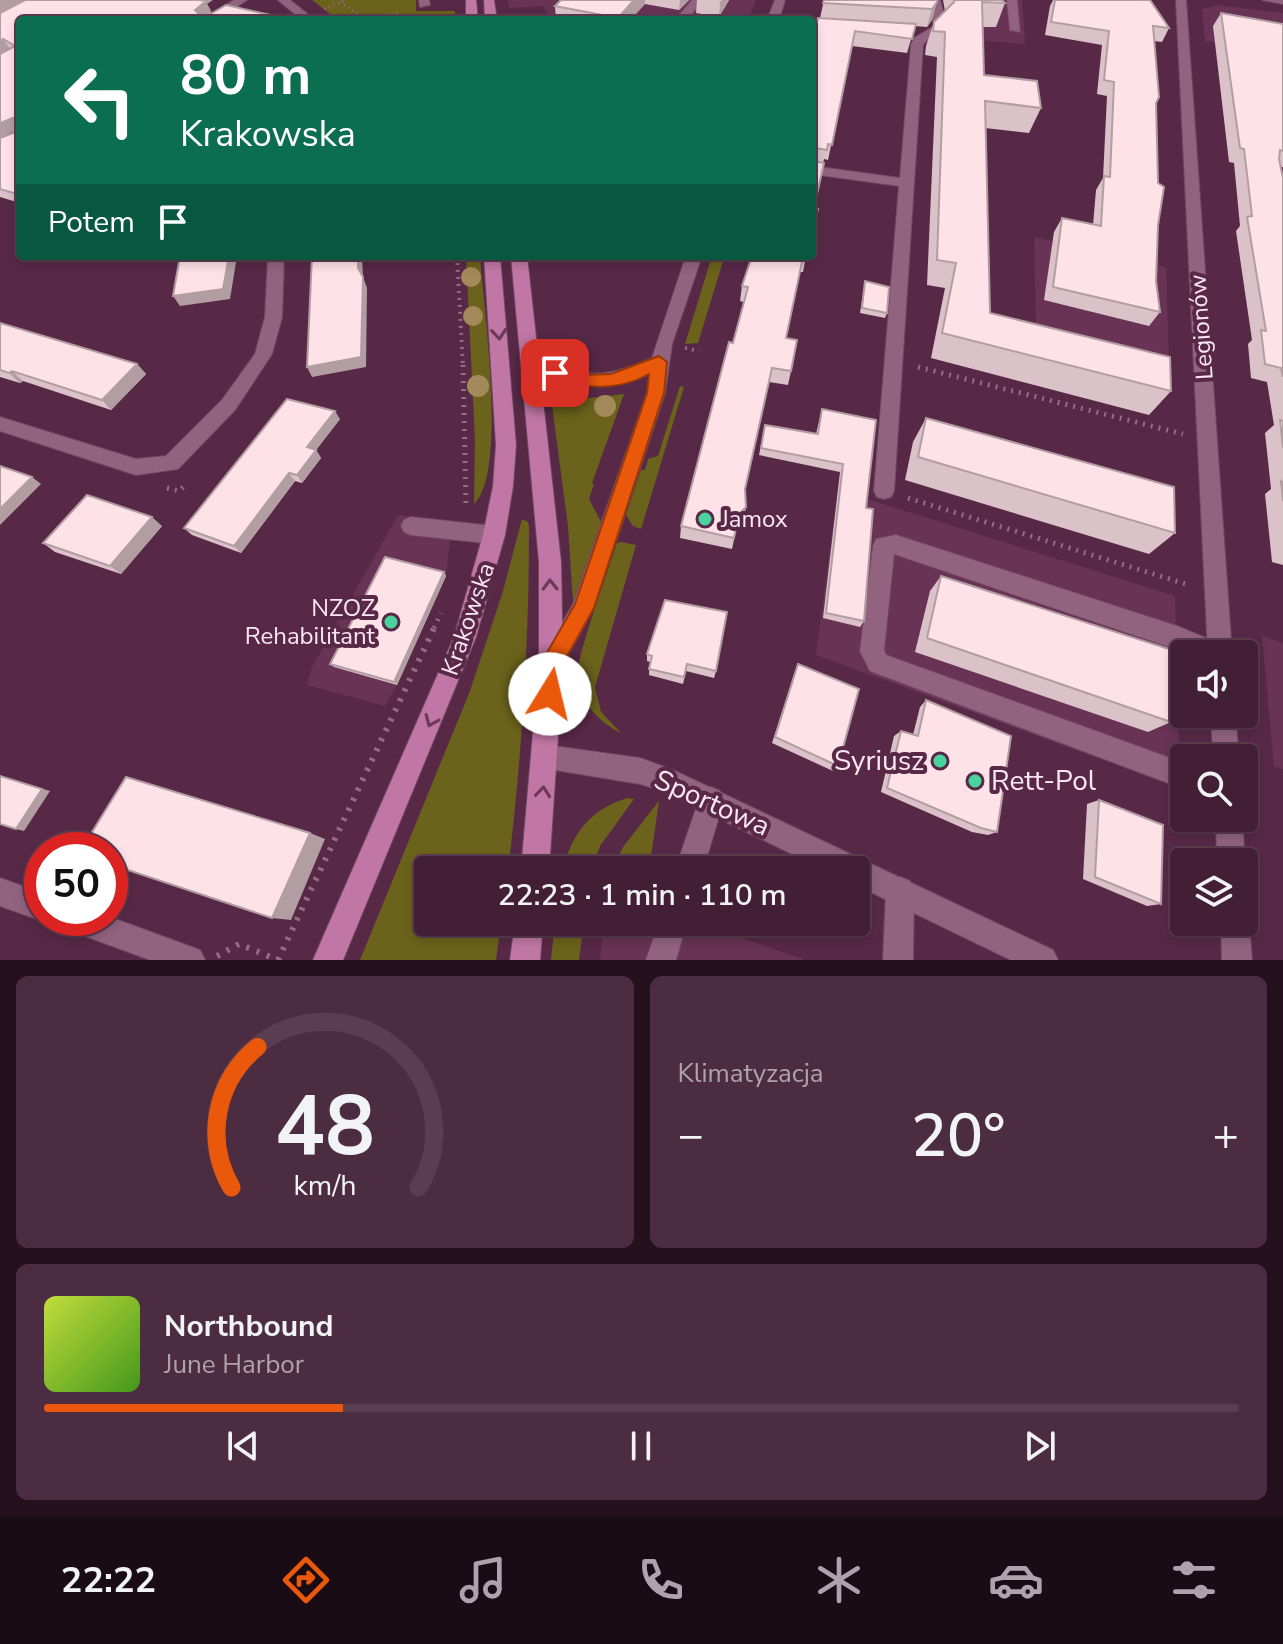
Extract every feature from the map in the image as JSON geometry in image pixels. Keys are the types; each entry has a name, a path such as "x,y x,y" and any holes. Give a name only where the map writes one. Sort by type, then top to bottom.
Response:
{"main road":[{"name":"Krakowska","path":"328,960 465,637 494,535 503,486 506,445 492,260"},
{"path":"519,260 549,546 551,663 536,856"},
{"path":"525,960 528,936"}],"street":[{"path":"216,16 242,0"},
{"path":"283,0 304,16"},
{"path":"684,16 698,0"},
{"path":"884,491 917,45 918,40 927,33 939,28 941,21 935,0"},
{"path":"1012,0 1016,30"},
{"name":"Legionów","path":"1181,0 1218,640"},
{"path":"1267,0 1283,1"},
{"path":"901,31 927,33"},
{"path":"816,171 907,183"},
{"path":"0,424 136,467 171,463 244,384 259,361 270,336 276,260"},
{"path":"551,663 583,608 656,393 659,362 693,260"},
{"path":"530,357 555,373 579,381 611,381 638,373 659,362"},
{"path":"411,526 494,535"},
{"path":"1170,771 878,663 872,651 884,546 896,544 1184,640"},
{"name":"Sportowa","path":"546,758 640,771 711,800 1043,960"},
{"path":"693,856 711,800"},
{"path":"898,960 900,891"},
{"path":"0,892 24,901"},
{"path":"123,936 190,960"},
{"path":"661,960 669,936"},
{"path":"1236,936 1237,960"}],"path":[{"path":"320,10 342,2 361,16"},
{"path":"388,16 399,12"},
{"path":"457,260 467,451 463,532"},
{"path":"894,361 1208,440"},
{"path":"884,491 1217,593"},
{"path":"209,960 239,944 278,960 442,610"}],"shaded area":[{"path":"312,0 416,0 416,11 455,11 455,16 333,16"},
{"path":"508,0 756,0 750,16 547,16 544,6 509,8"},
{"path":"948,0 1022,0 1025,44 958,39"},
{"path":"1217,5 1283,13 1283,54 1205,41 1202,9"},
{"path":"1034,237 1166,267 1169,362 1036,329"},
{"path":"466,260 480,260 491,386 490,459 484,486 474,504 475,440"},
{"path":"711,260 723,261 698,343 685,344"},
{"path":"680,386 684,387 641,529 633,526 626,515 641,470 645,470 648,459 658,456"},
{"path":"550,390 589,398 624,394 592,483 589,499 602,524 573,602 568,526"},
{"path":"837,494 867,499 1175,596 1176,640 1170,640 1170,728 1178,728 1179,744 1170,744 1170,784 816,655"},
{"path":"398,515 452,521 446,576 397,685 385,706 307,685 312,667"},
{"path":"522,519 528,522 529,528 526,657 509,856 414,856 414,936 499,936 496,960 360,960 470,691 503,591"},
{"path":"617,543 636,545 595,687 601,712 621,733 593,712 577,682 593,615"},
{"path":"1262,636 1283,643 1283,769 1274,766"},
{"path":"634,799 596,856 567,856 584,825 614,803"},
{"path":"659,801 651,856 619,856"},
{"path":"554,936 582,936 579,960 551,960"},
{"path":"603,936 736,936 805,960 600,960"}],"building":[{"path":"25,0 199,0 206,1 195,10 198,13 212,13 226,5 275,16 16,16 16,194 0,189 0,138 13,133 13,118 0,123 0,54 15,46 3,39 0,41 0,13"},
{"path":"561,0 634,0 620,16 555,6"},
{"path":"824,0 937,2 932,9 823,3"},
{"path":"954,0 1002,0 1005,3 982,2 984,75 1037,81 1041,108 985,101 990,313 1170,357 1171,391 942,333 956,263 937,260 945,32 933,31 934,22"},
{"path":"1055,0 1150,0 1169,28 1153,26 1159,97 1156,103 1158,183 1164,187 1158,225 1156,281 1160,312 1053,287 1062,218 1101,226 1104,176 1110,177 1114,82 1104,80 1109,31 1051,22"},
{"path":"1221,13 1283,24 1283,151 1280,150 1279,159 1283,178 1283,377 1281,368 1265,364 1261,330 1266,331 1247,217 1252,216 1244,149 1240,148"},
{"path":"818,18 916,24 912,39 855,31 832,145 828,144 827,150 816,148"},
{"path":"816,162 824,163 816,199"},
{"path":"179,260 228,260 223,289 173,296"},
{"path":"312,260 358,260 363,277 361,357 307,367"},
{"path":"751,260 802,260 786,338 797,340 791,371 772,368 745,489 746,507 739,514 734,538 681,526 729,342 733,343 748,287 742,286"},
{"path":"865,281 889,287 887,313 862,308"},
{"path":"0,323 137,364 102,400 12,371 9,373 0,370"},
{"path":"287,399 335,411 307,447 316,450 297,475 289,473 234,546 184,528"},
{"path":"822,409 876,420 866,508 873,509 864,621 826,613 843,464 761,448 765,425 818,434"},
{"path":"926,418 1174,487 1175,533 918,457"},
{"path":"1280,420 1283,421 1283,448"},
{"path":"0,466 32,477 0,509"},
{"path":"87,495 152,517 110,566 43,543"},
{"name":"NZOZ Rehabilitant","path":"385,557 444,572 394,682 330,664"},
{"path":"941,576 1169,649 1170,722 927,638"},
{"path":"665,600 727,612 716,671 687,664 684,677 649,669 652,656 647,654"},
{"path":"798,664 859,689 838,766 775,737"},
{"path":"926,700 1011,736 997,832 887,788 901,731 918,736"},
{"path":"0,776 42,789 16,829 0,824"},
{"path":"126,777 310,833 272,918 128,870 128,832 92,832"},
{"path":"1099,800 1163,825 1161,904 1095,877"}],"place":[{"name":"Jamox","path":"705,519"},
{"name":"NZOZ Rehabilitant","path":"391,622"},
{"name":"Syriusz","path":"940,761"},
{"name":"Rett-Pol","path":"975,781"}],"route":[{"path":"550,694 551,663 583,608 656,393 659,362 638,373 611,381 579,381 555,373"}]}
